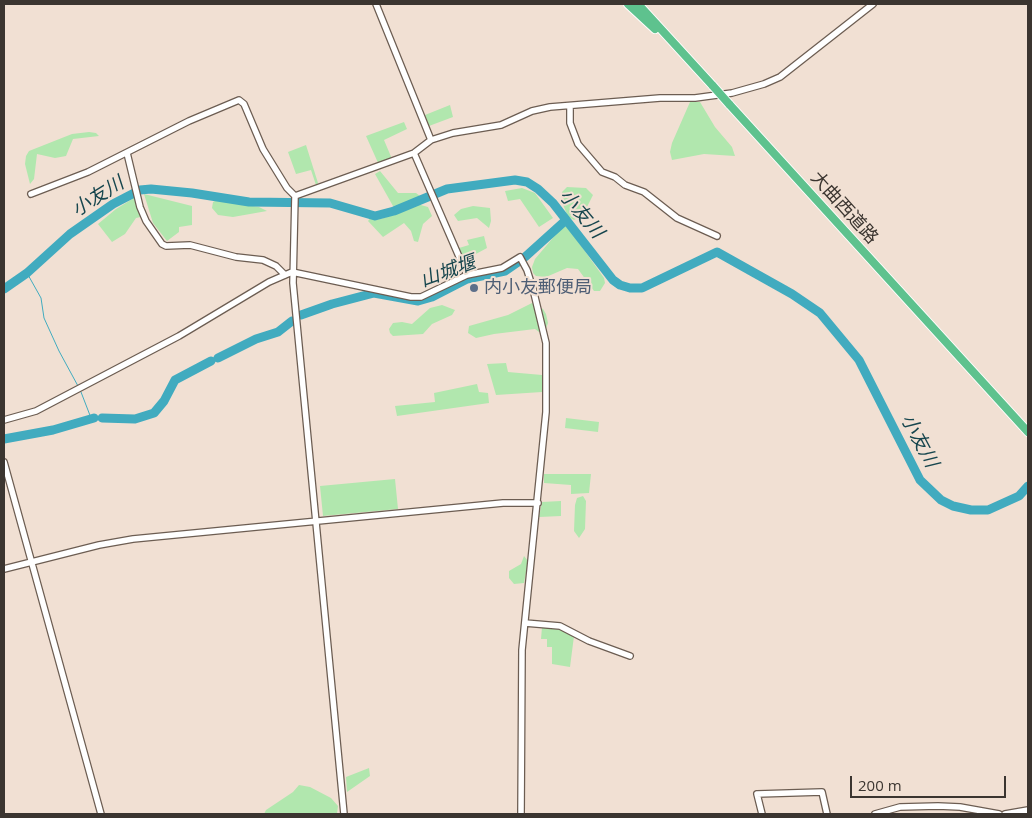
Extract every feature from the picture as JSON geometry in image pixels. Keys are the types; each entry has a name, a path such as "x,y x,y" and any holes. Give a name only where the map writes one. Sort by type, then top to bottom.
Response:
{"highway":[{"path":"628,4 696,68"},
{"name":"大曲西道路","path":"638,4 1028,432"}],"street":[{"path":"376,4 431,140"},
{"path":"295,196 414,153 431,140 453,133 501,125 532,111 660,98 695,98 732,93 764,84 780,77 873,4"},
{"path":"31,194 88,172 189,121 239,100 244,104 263,149 287,188 295,196 292,272 344,814"},
{"path":"570,106 570,122 578,144 602,172 615,176 625,185 644,192 676,218 717,236"},
{"path":"127,153 140,207 146,221 162,244 166,246 190,245 230,256 263,260 276,266 285,275"},
{"path":"414,153 467,275"},
{"path":"4,420 18,417 44,406 179,336 269,282 292,272 412,297 429,295 467,275 502,268 520,257 527,270 546,343 546,412 522,650 521,814"},
{"path":"4,462 101,814"},
{"path":"4,569 99,544 133,539 316,523 503,503 538,503"},
{"path":"526,623 560,626 589,641 630,656"},
{"path":"762,814 757,794 822,792 827,814"},
{"path":"875,814 900,807 938,806 960,807 999,814"},
{"path":"1005,814 1028,810"}],"green space":[{"path":"690,102 700,102 715,127 732,147 735,156 704,154 672,160 670,152 672,143"},
{"path":"450,105 453,117 429,126 425,115"},
{"path":"404,122 407,129 384,140 392,159 379,165 366,136"},
{"path":"96,133 99,136 73,139 66,156 55,158 37,154 34,179 30,184 25,164 29,151 72,134"},
{"path":"306,145 318,183 316,185 311,170 296,174 288,152"},
{"path":"380,171 398,193 416,193 420,196 403,205 393,206 375,174"},
{"path":"567,187 586,188 593,195 583,215 574,220 568,217 562,202 562,192"},
{"path":"522,188 535,193 553,218 539,227 520,199 508,201 505,191"},
{"path":"144,194 192,206 192,225 179,227 179,232 167,241 153,223"},
{"path":"134,198 141,217 136,218 125,234 112,242 98,224 116,209"},
{"path":"217,200 259,207 267,211 233,217 218,215 212,208 213,202"},
{"path":"417,204 428,207 432,216 423,224 418,242 414,241 411,231 404,223 383,237 368,221 371,217 375,220 384,218"},
{"path":"473,206 490,208 491,221 489,228 477,218 458,221 454,215 461,209"},
{"path":"563,226 567,226 604,278 605,283 600,291 594,291 578,269 567,268 546,277 536,276 533,273 532,267 535,259"},
{"path":"484,236 487,248 474,255 469,269 459,248 469,245 467,240"},
{"path":"532,303 543,309 546,314 548,323 545,331 539,332 535,329 476,338 468,333 469,326 508,315"},
{"path":"442,305 455,310 452,315 432,324 423,334 393,336 390,333 389,329 393,323 412,324 430,308"},
{"path":"506,363 508,372 542,375 542,392 496,395 487,364"},
{"path":"477,384 479,392 488,393 489,403 397,416 395,406 435,402 434,393"},
{"path":"566,418 599,422 598,432 565,428"},
{"path":"544,474 591,474 589,493 571,494 571,485 544,483"},
{"path":"395,479 398,509 323,516 320,486"},
{"path":"583,496 586,501 585,529 579,538 574,531 575,505 577,498"},
{"path":"561,501 561,516 539,517 542,502"},
{"path":"524,556 528,561 524,583 514,584 509,578 509,571 521,564"},
{"path":"542,627 561,630 574,636 570,667 552,664 552,647 547,647 547,639 541,639"},
{"path":"369,768 370,776 347,792 346,777"},
{"path":"299,785 310,787 331,798 338,806 337,814 264,814 266,810 293,792"}],"waterway":[{"name":"小友川","path":"4,289 27,273 70,234 113,204 140,190 151,189 192,193 249,202 330,203 375,216 394,211 447,189 515,180 527,182 553,203 613,280 620,285 630,288 642,288 717,252 792,294 820,313 859,360 920,480 941,500 953,506 971,510 988,510 1019,496 1028,486"},
{"name":"山城堰","path":"525,257 566,220"},
{"name":"山城堰","path":"301,315 332,304 374,293 418,301 432,297 467,279 505,271 518,262"},
{"path":"27,273 41,298 44,318 78,386"},
{"name":"山城堰","path":"218,358 256,339 278,332 292,321"},
{"name":"山城堰","path":"102,418 135,419 154,413 164,401 175,380 211,361"},
{"path":"81,392 91,418"},
{"name":"山城堰","path":"4,439 53,430 94,418"}],"place":[{"name":"内小友郵便局","path":"474,288"}]}
